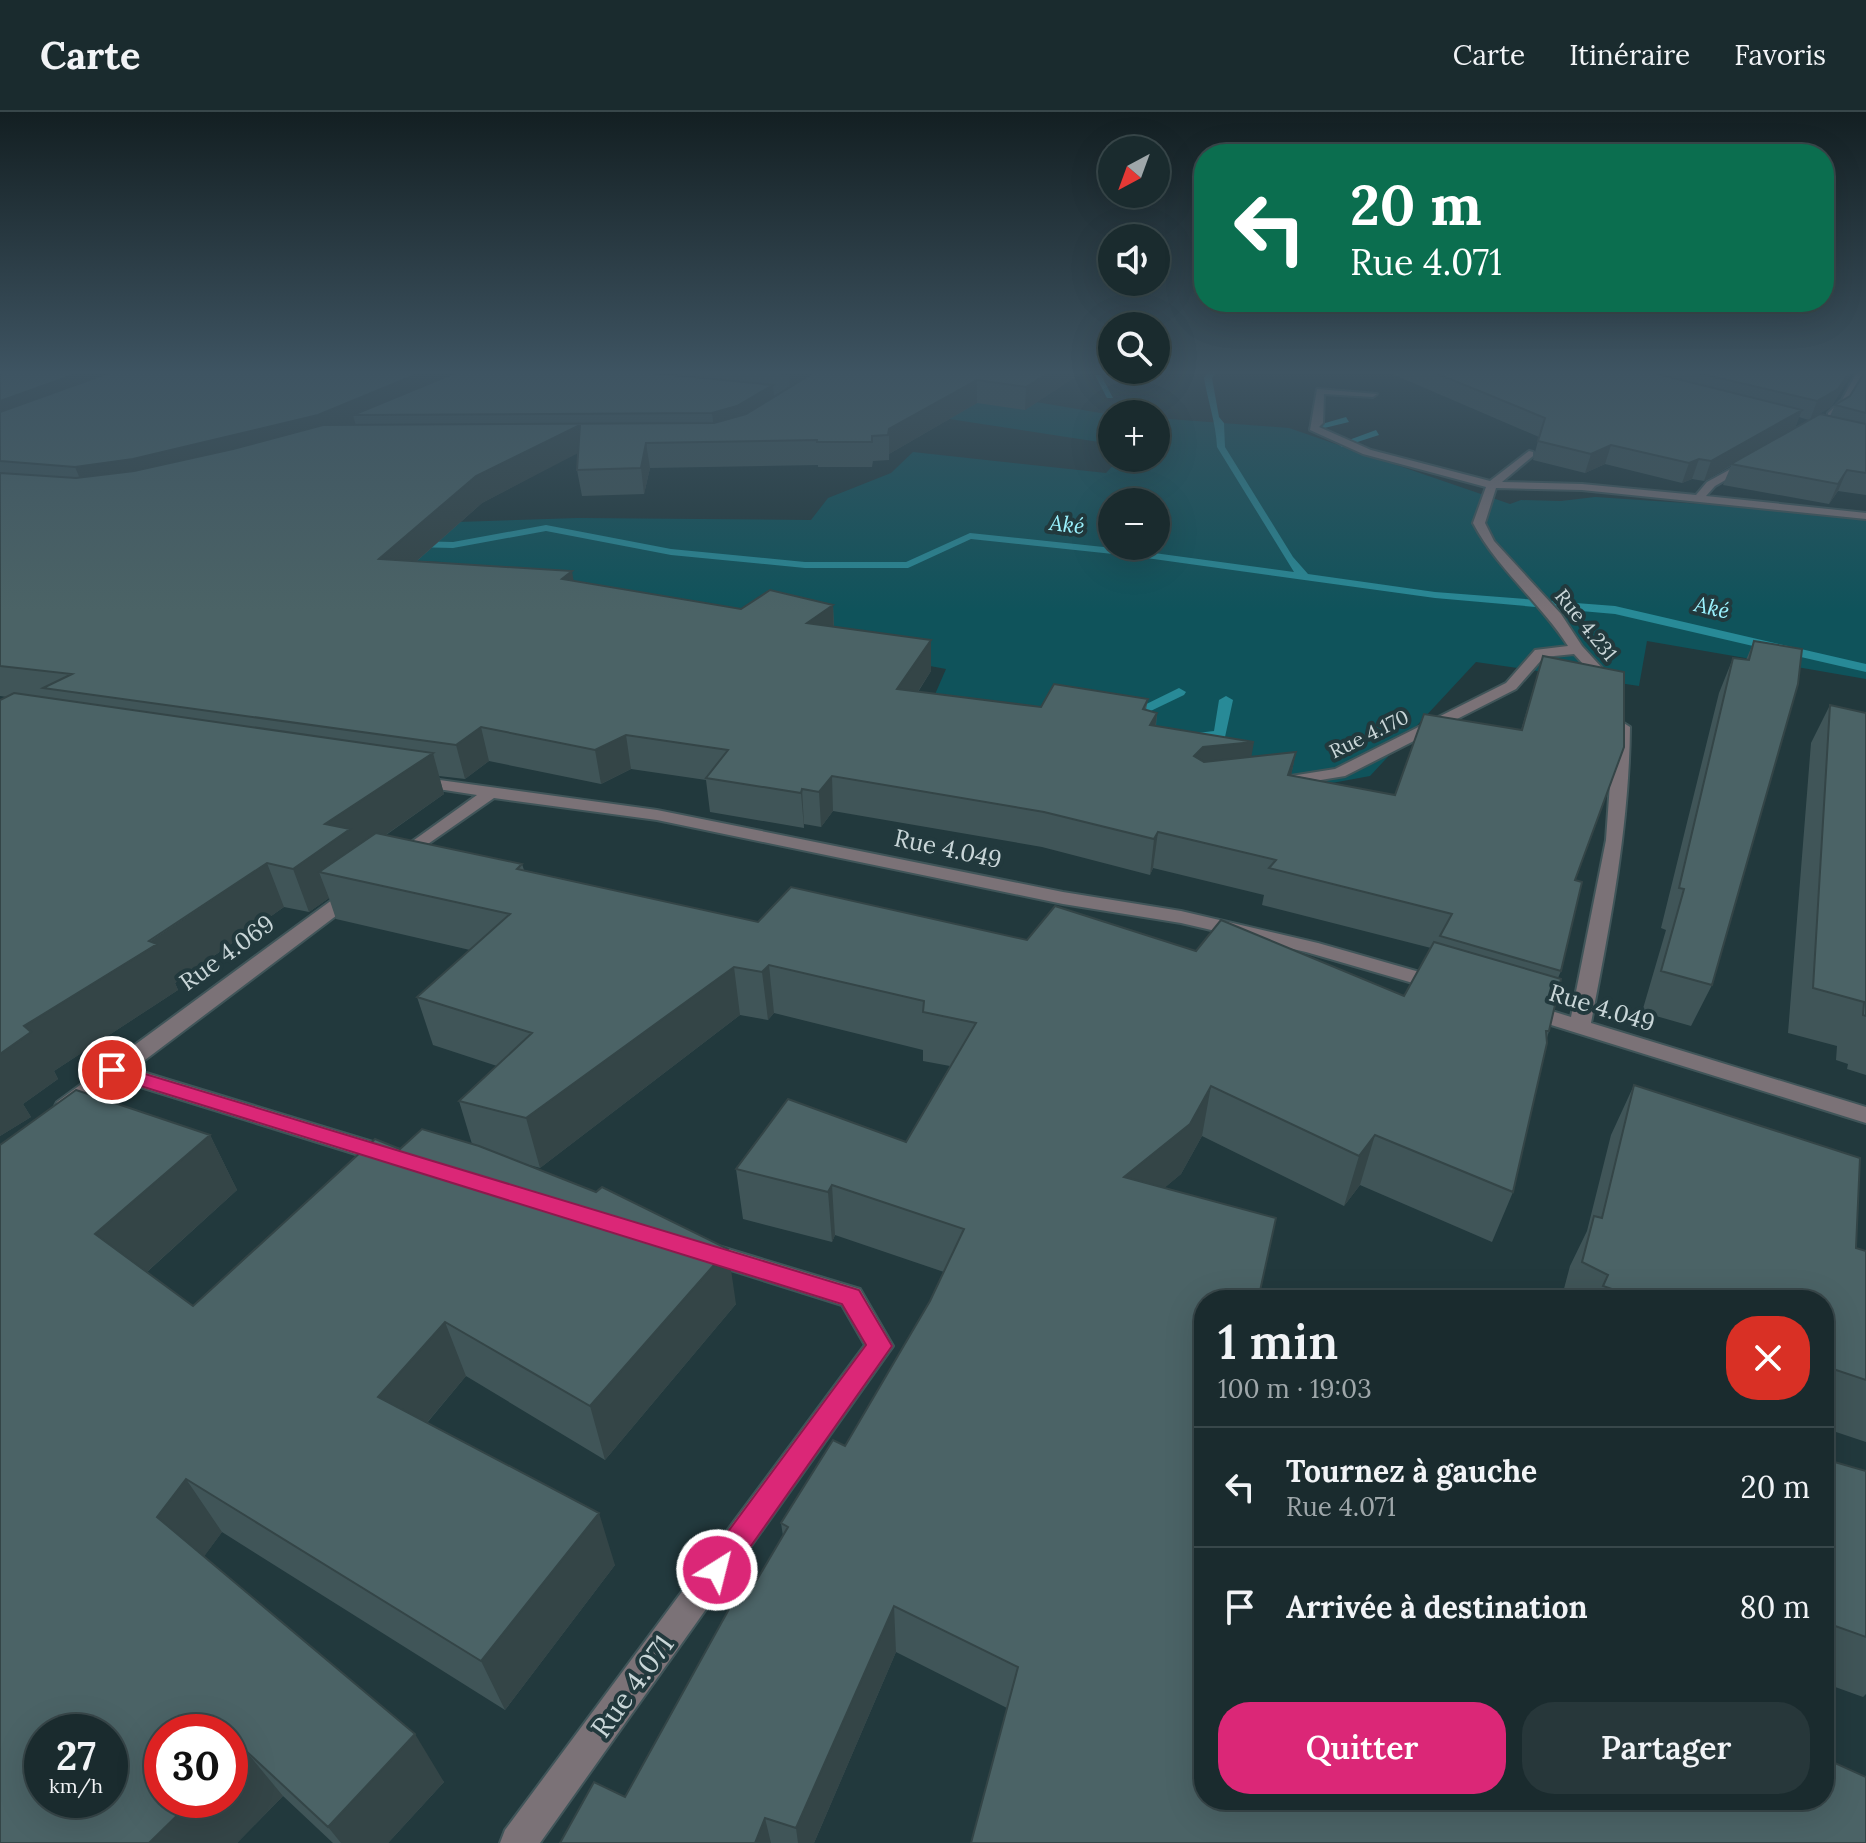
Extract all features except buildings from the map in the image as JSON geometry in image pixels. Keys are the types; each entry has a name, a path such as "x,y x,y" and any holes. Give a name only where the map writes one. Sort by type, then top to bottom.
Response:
{"street":[{"path":"1364,451 1492,485 1582,487 1866,516"},
{"path":"1700,497 1711,484 1760,455"},
{"path":"1492,485 1523,460"},
{"name":"Rue 4.231","path":"1492,485 1479,523 1489,542 1556,617 1622,706 1623,777 1611,864 1580,1026"},
{"name":"Rue 4.170","path":"1255,784 1339,773 1511,686 1540,653 1577,649"},
{"name":"Rue 4.049","path":"398,779 657,815 1063,898 1181,917 1311,947 1460,991"},
{"name":"Rue 4.069","path":"50,1120 112,1070 490,793"},
{"name":"Rue 4.049","path":"1505,1004 1866,1115"},
{"path":"112,1070 413,1163"},
{"name":"Rue 4.071","path":"518,1843 880,1346 851,1297 685,1246"}],"shaded area":[{"path":"1170,451 1355,451 1510,504 1521,500 1561,501 1595,497 1838,513 1866,519 1866,679 1647,641 1639,686 1476,662 1370,776 1332,783 1166,762 933,699 946,669 441,562 404,560 457,522 578,518 811,520 828,498 891,473 913,452 1106,473 1170,472"}],"waterway":[{"path":"1223,451 1289,559 1304,577"},
{"name":"Aké","path":"411,544 453,545 546,528 671,552 805,565 908,565 970,536 1132,553 1304,577"},
{"name":"Aké","path":"1304,577 1435,595 1615,610 1866,668"},
{"path":"1131,715 1179,692"},
{"path":"1194,737 1220,734 1226,700"}],"route":[{"path":"112,1070 851,1297 880,1346 717,1570"}]}
